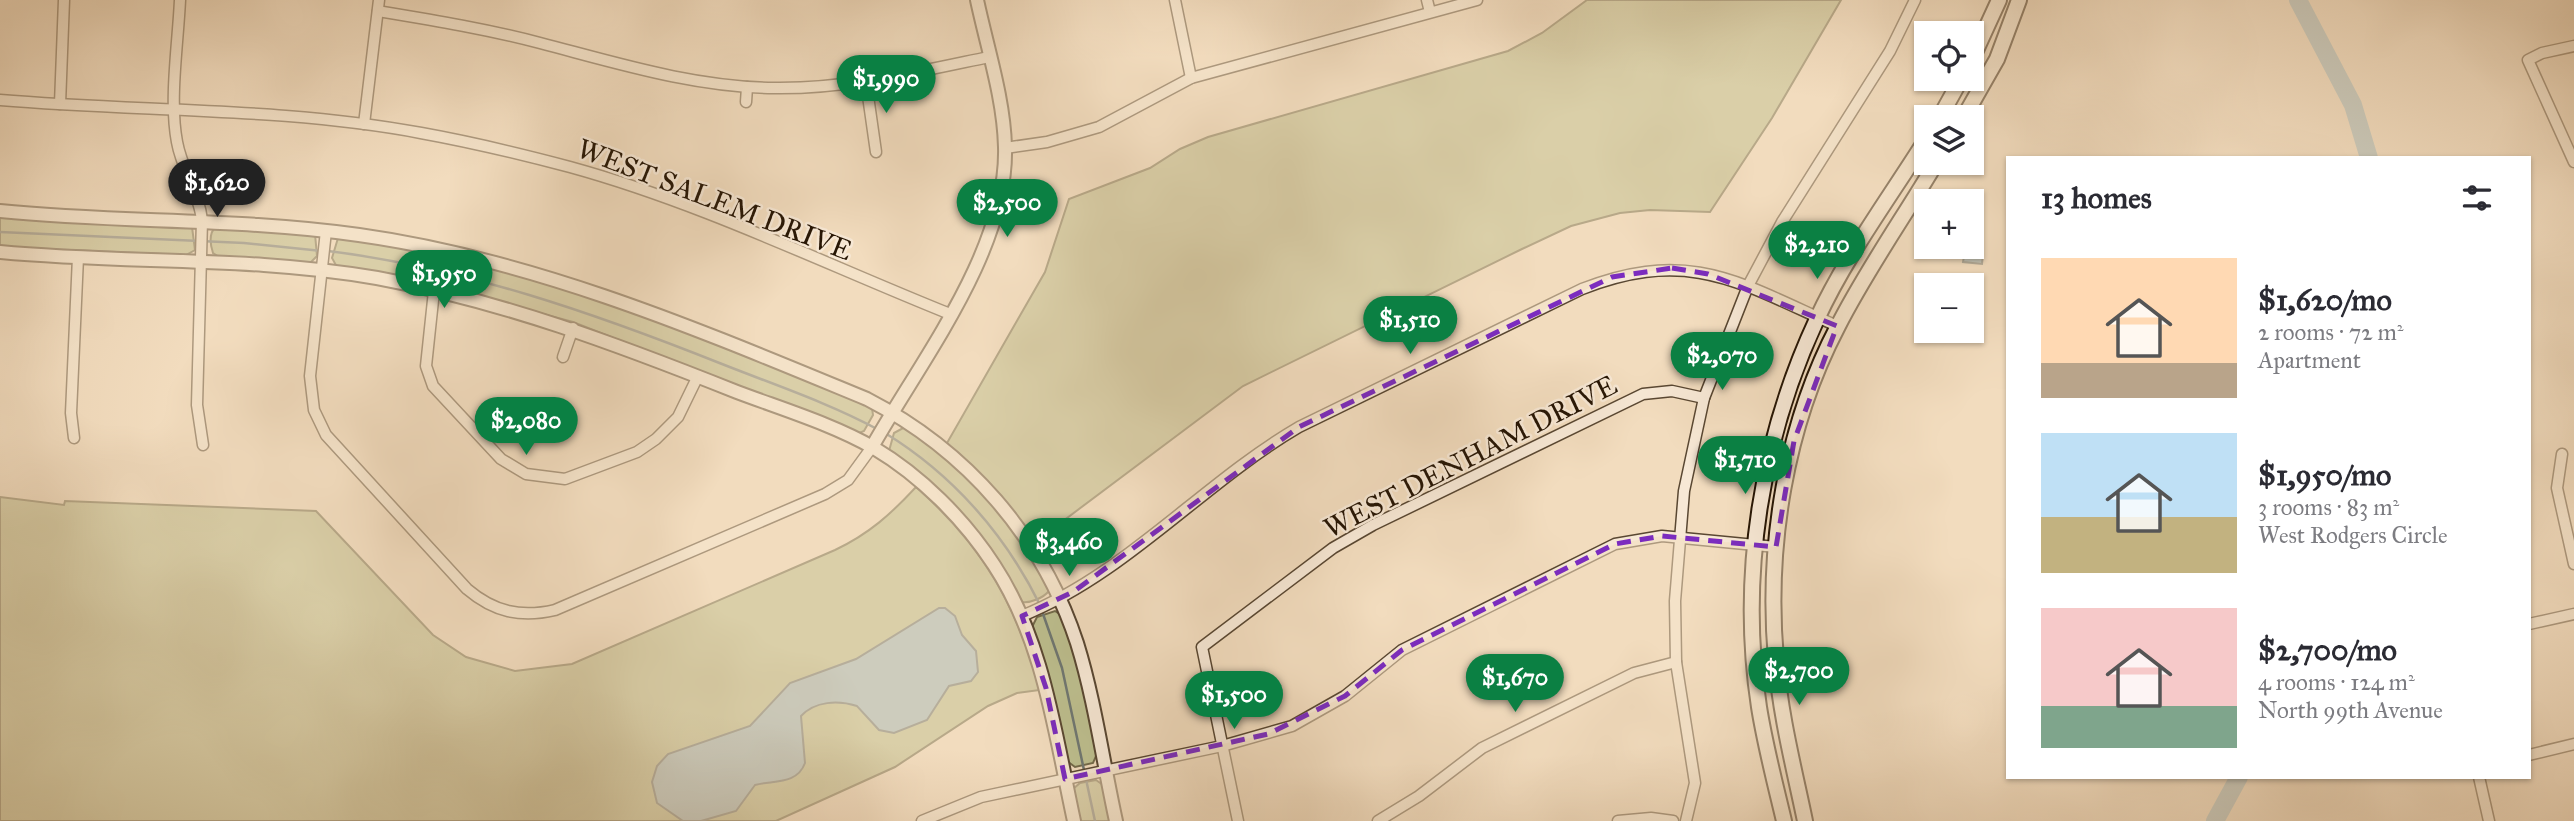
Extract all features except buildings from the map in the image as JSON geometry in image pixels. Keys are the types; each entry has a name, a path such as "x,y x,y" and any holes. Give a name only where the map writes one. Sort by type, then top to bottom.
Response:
{"main road":[{"path":"1984,33 1999,0"},
{"path":"1972,105 2003,47 2019,0"},
{"path":"1784,821 1767,748 1754,657 1756,545 1766,468 1781,409 1817,317 1914,159"},
{"path":"1805,821 1781,706 1772,597 1776,547 1794,441 1838,326 1929,175"}],"street":[{"path":"60,104 64,0"},
{"path":"180,0 175,108 179,151 198,199 202,220 197,405 202,445"},
{"path":"326,231 310,376 314,410 326,435 477,598 507,612 529,615 555,610 825,494 848,480 872,447 950,314 994,225 1003,187 1005,148 977,0"},
{"path":"1175,0 1191,78"},
{"path":"1427,0 1430,12"},
{"path":"1005,148 1047,142 1099,127 1191,78 1477,0"},
{"path":"1686,821 1695,783 1676,662 1679,537 1692,440 1704,398 1748,286 1782,222 1890,51 1915,0"},
{"path":"365,124 379,5 666,76 747,87 798,88 866,82 989,57"},
{"path":"2574,46 2542,53 2528,60 2574,162"},
{"path":"866,82 876,152"},
{"path":"746,102 747,87"},
{"name":"WEST SALEM DRIVE","path":"0,100 278,114 365,124 473,143 571,167 621,183 950,314"},
{"path":"0,211 202,220 326,231 466,256 569,283 814,377 892,412 943,447 992,495 1037,555 1061,600 1083,667 1116,821"},
{"path":"0,252 202,261 323,271 434,291 573,328 872,447 916,480 966,528 995,566 1022,616 1046,688 1074,821"},
{"path":"74,438 71,413 78,257"},
{"path":"1022,616 1061,600 1280,438 1582,289 1637,271 1672,268 1708,274 1748,286 1838,326"},
{"path":"434,291 426,366 433,386 501,459 526,474 565,479 637,452 656,439 678,417 698,376"},
{"path":"563,357 573,328"},
{"name":"WEST DENHAM DRIVE","path":"1222,746 1202,647 1333,548 1373,525 1643,394 1672,391 1704,398"},
{"path":"2562,454 2557,488 2574,564"},
{"path":"922,821 981,797 1222,746 1280,730 1314,715 1345,696 1402,650 1615,544 1648,536 1776,547"},
{"path":"2531,624 2574,614"},
{"path":"1378,821 1419,796 1482,748 1634,673 1676,662"},
{"path":"2531,755 2574,744"},
{"path":"1222,746 1238,821"},
{"path":"2479,779 2489,821"},
{"path":"1618,821 1651,818 1673,821"}],"highlighted area":[{"path":"1672,268 1708,274 1837,326 1794,441 1776,547 1662,536 1615,544 1402,650 1345,696 1268,734 1065,779 1046,688 1022,616 1073,592 1299,427 1612,277"}],"green space":[{"path":"1587,0 1841,0 1772,118 1710,212 1650,210 1620,213 1571,226 1522,249 1243,386 1035,542 1002,497 947,443 1045,272 1069,199 1150,168 1180,149 1208,137 1508,51 1542,33"},
{"path":"0,215 192,227 195,250 186,255 0,247"},
{"path":"216,226 315,234 317,256 310,263 219,257 213,253 211,242"},
{"path":"338,238 432,252 590,294 844,394 872,408 873,415 864,431 857,434 573,322 446,288 337,267 332,258"},
{"path":"905,427 949,460 989,498 1023,542 1049,591 1046,594 1033,601 1022,602 968,520 889,451 894,433"},
{"path":"916,487 960,532 994,578 1020,630 1040,690 1017,693 988,706 895,767 776,821 0,821 0,497 64,505 65,501 316,511 433,635 466,657 515,671 572,664 835,550 879,523"},
{"path":"1055,611 1061,615 1076,656 1097,754 1093,763 1075,767 1067,761 1043,658 1032,627 1037,617"},
{"path":"1096,780 1103,785 1111,821 1079,821 1073,789 1080,783"}],"water":[{"path":"1964,259 1982,259 1982,264 1963,262"},
{"path":"939,608 945,608 955,616 962,635 976,651 978,672 971,681 949,686 927,720 894,733 879,730 857,706 835,703 813,707 801,716 805,763 796,775 755,785 736,811 701,821 683,821 657,803 652,782 657,766 668,754 750,726 790,683 856,659"}],"waterway":[{"path":"2298,0 2353,105 2368,156"},
{"path":"0,232 244,243 322,251"},
{"path":"328,251 429,269 577,310 802,395 879,430"},
{"path":"885,433 933,467 974,508 1010,554 1040,605"},
{"path":"1042,611 1062,668 1095,821"},
{"path":"2215,821 2238,779"}]}
